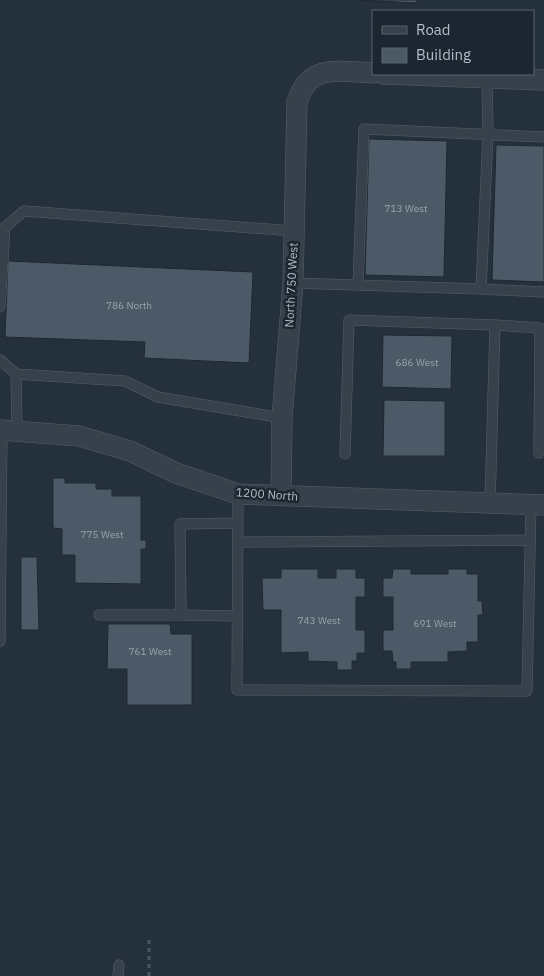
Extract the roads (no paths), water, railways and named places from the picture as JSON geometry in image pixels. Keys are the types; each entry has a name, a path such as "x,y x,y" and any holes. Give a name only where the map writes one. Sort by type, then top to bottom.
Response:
{"street":[{"name":"North 750 West","path":"281,495 282,418 292,283 298,102 301,89 310,78 324,72 372,73"},
{"path":"405,75 544,80"},
{"name":"1200 North","path":"6,431 79,436 130,451 176,473 238,494 538,505"}],"lane":[{"path":"481,289 488,134 487,79"},
{"path":"358,285 364,129 544,138"},
{"path":"0,307 5,227 24,211 294,231"},
{"path":"292,283 544,292"},
{"path":"346,454 349,320 542,328 539,453"},
{"path":"490,504 495,325"},
{"path":"0,360 16,374 124,381 158,397 282,418"},
{"path":"0,641 0,466 16,374"},
{"path":"238,494 238,690 527,691 530,540 538,505"},
{"path":"181,615 180,524 238,523"},
{"path":"238,542 530,540"},
{"path":"98,615 238,616"},
{"path":"118,976 119,965"}]}
